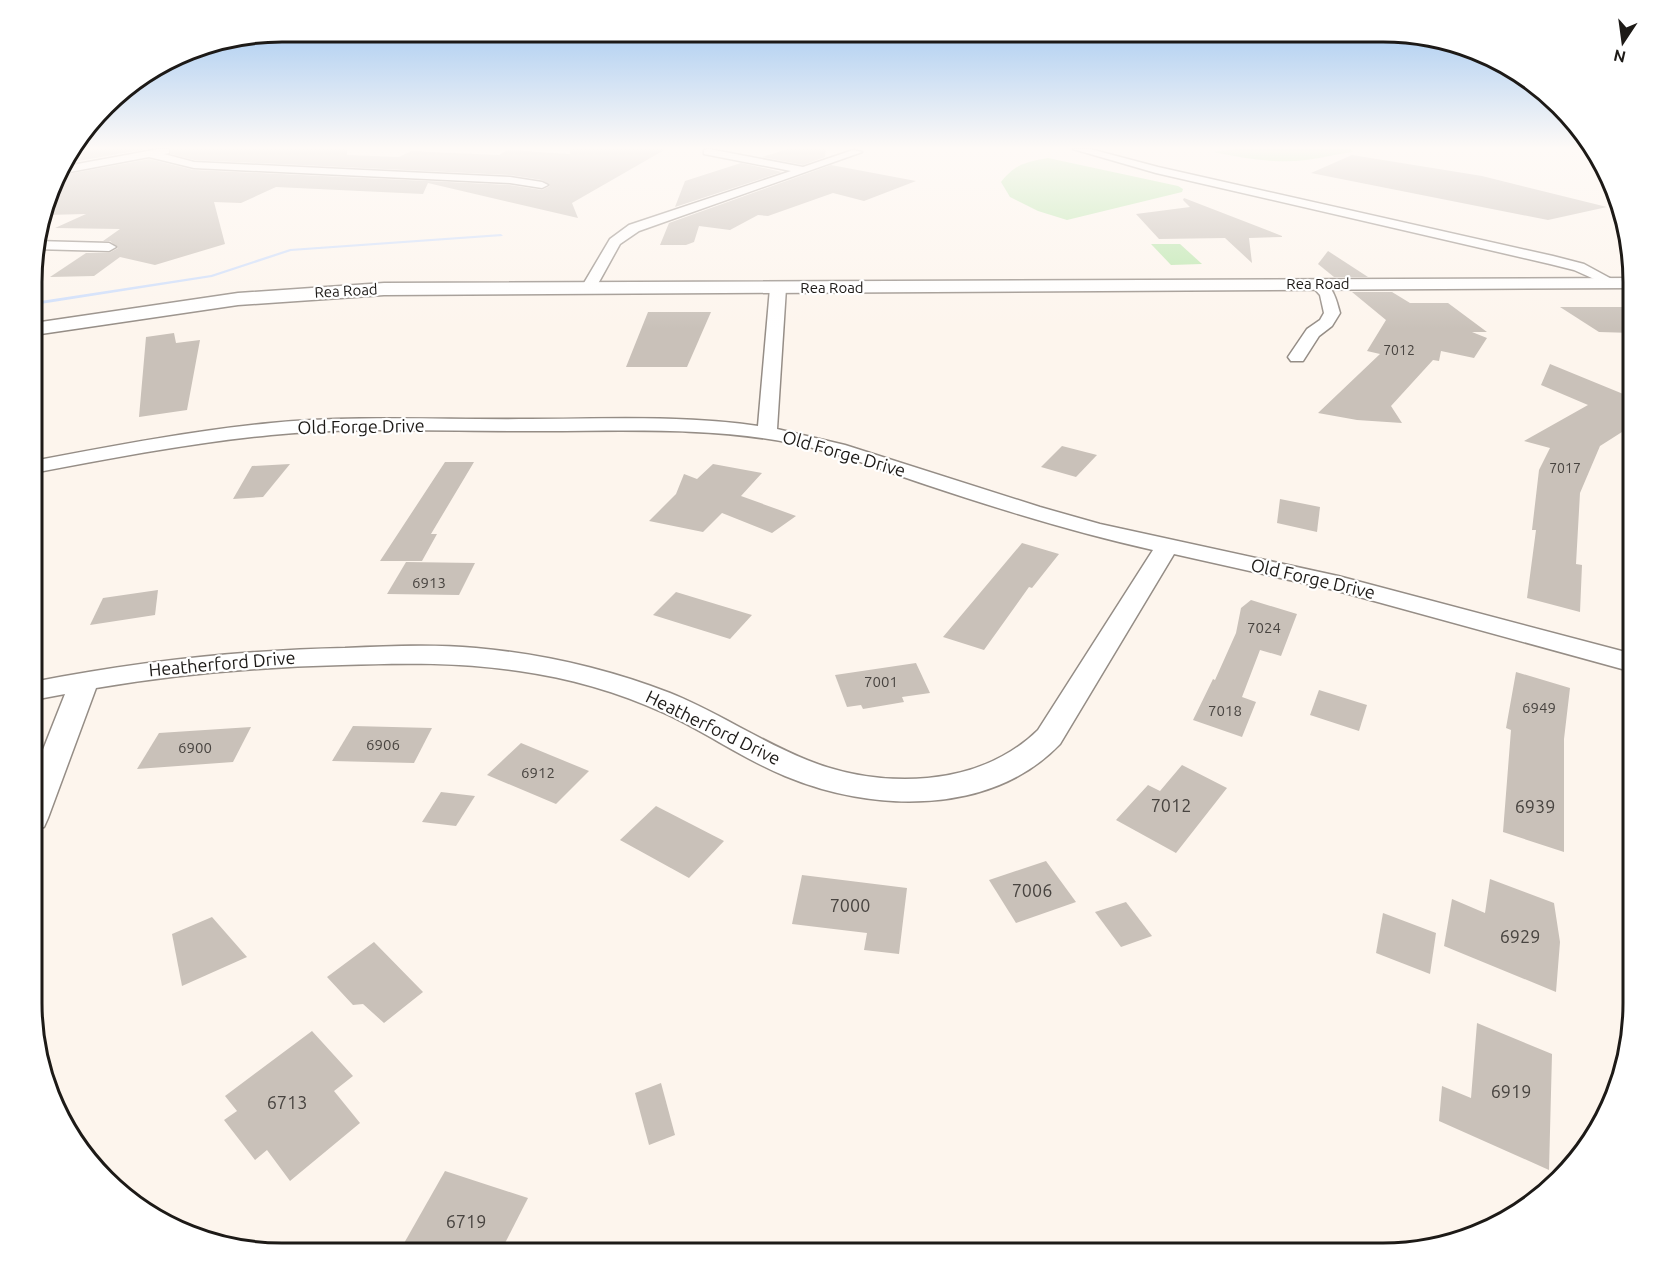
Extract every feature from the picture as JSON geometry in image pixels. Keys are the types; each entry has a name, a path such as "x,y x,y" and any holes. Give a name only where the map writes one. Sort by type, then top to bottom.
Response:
{"main road":[{"name":"Rea Road","path":"42,328 211,303 315,292 384,289 1623,283"}],"street":[{"path":"589,288 615,242 634,228 689,209"},
{"path":"1326,209 1554,260 1580,267 1612,283"},
{"path":"45,245 109,247"},
{"path":"1298,357 1313,333 1326,322 1332,313 1327,294 1317,284"},
{"path":"767,433 778,288"},
{"name":"Old Forge Drive","path":"42,465 161,443 273,429 366,426 650,425 702,426 767,433 838,449 1032,512 1167,546 1338,584 1623,660"},
{"name":"Heatherford Drive","path":"42,689 84,680 210,663 317,657 473,657 540,665 596,677 660,700 796,768 842,784 900,790 945,788 998,773 1035,753 1049,737 1087,678 1167,546"},
{"path":"42,794 84,680"}],"green space":[{"path":"1034,209 1112,209 1067,220"},
{"path":"1151,244 1180,244 1202,264 1171,265"}],"building":[{"path":"54,209 216,209 225,244 155,265 120,257 94,276 50,277 86,253 109,253 118,248 110,241 103,241 120,229 55,228 86,214 52,215"},
{"path":"539,209 574,209 578,218"},
{"path":"708,209 788,209 768,216 758,215 730,230 699,226 694,242 686,245 660,245 669,223"},
{"path":"1175,209 1212,209 1282,237 1249,238 1252,263 1225,238 1159,239 1136,214"},
{"path":"1492,209 1598,209 1548,220"},
{"path":"1328,251 1368,277 1334,277 1318,264"},
{"path":"1352,292 1392,292 1410,303 1448,303 1487,332 1472,332 1487,338 1474,358 1441,351 1439,361 1433,360 1391,406 1402,423 1357,420 1318,413 1380,354 1367,351 1386,320"},
{"path":"1560,307 1623,307 1623,333 1599,332"},
{"path":"648,312 711,312 687,367 626,367"},
{"path":"174,333 176,343 200,340 187,410 139,417 146,337"},
{"path":"1550,364 1623,394 1623,431 1600,446 1580,493 1576,564 1582,565 1580,612 1527,598 1536,530 1532,530 1539,470 1550,448 1524,441 1588,405 1541,385"},
{"path":"1062,446 1097,455 1076,477 1041,467"},
{"path":"445,462 474,462 431,534 437,534 422,561 380,561"},
{"path":"290,464 263,497 233,499 252,466"},
{"path":"713,464 762,473 741,496 796,516 772,533 722,513 703,532 649,521 676,494 684,474 697,479"},
{"path":"1280,499 1320,507 1317,532 1277,523"},
{"path":"1022,543 1059,554 1032,588 1029,587 984,650 943,637"},
{"path":"406,562 475,563 459,595 387,594"},
{"path":"158,590 155,615 90,625 103,598"},
{"path":"676,592 752,615 730,639 653,615"},
{"path":"1251,600 1297,614 1281,656 1260,650 1242,697 1256,702 1242,737 1193,720 1213,679 1215,680 1236,633 1241,608"},
{"path":"916,663 930,693 902,697 904,702 863,709 861,705 847,707 835,675"},
{"path":"1516,672 1570,688 1564,739 1564,852 1503,832 1511,730 1506,728"},
{"path":"1319,690 1367,705 1359,731 1310,715"},
{"path":"353,726 432,728 414,763 332,761"},
{"path":"251,727 233,762 137,769 159,733"},
{"path":"521,743 589,771 556,804 487,775"},
{"path":"1182,765 1227,788 1176,853 1116,820 1148,785 1160,791"},
{"path":"441,792 475,796 456,826 422,822"},
{"path":"656,806 724,841 689,878 620,840"},
{"path":"1046,861 1076,902 1016,923 989,880"},
{"path":"802,875 907,888 899,954 864,950 867,933 792,924"},
{"path":"1490,879 1554,903 1560,942 1556,992 1444,946 1452,899 1485,913"},
{"path":"1126,902 1152,936 1121,947 1095,912"},
{"path":"1383,913 1436,933 1430,974 1376,953"},
{"path":"212,917 247,957 182,986 172,934"},
{"path":"374,942 423,992 384,1023 363,1004 353,1005 327,977"},
{"path":"1477,1023 1552,1054 1549,1170 1439,1121 1442,1086 1471,1098"},
{"path":"312,1031 353,1076 334,1091 360,1123 290,1181 267,1150 255,1160 224,1120 237,1111 225,1096"},
{"path":"661,1083 675,1135 649,1145 635,1093"},
{"path":"445,1171 528,1198 505,1243 404,1243"}],"waterway":[{"path":"42,303 212,276 290,250 501,235"}]}
